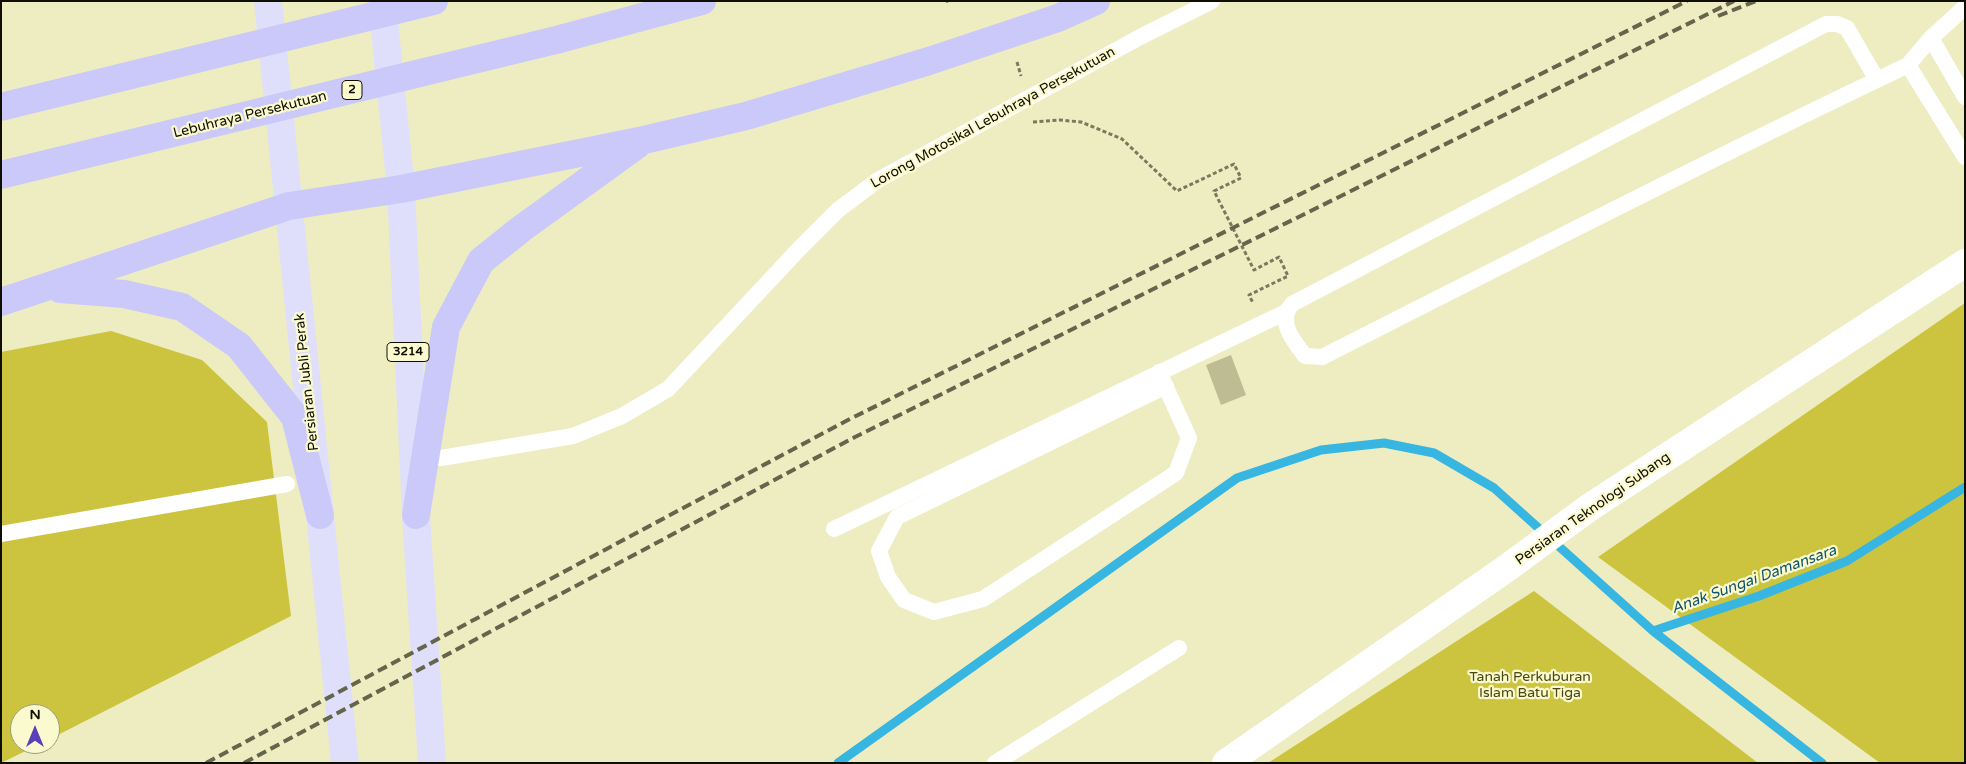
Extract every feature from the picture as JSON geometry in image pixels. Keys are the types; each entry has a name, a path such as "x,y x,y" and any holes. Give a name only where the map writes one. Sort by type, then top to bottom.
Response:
{"highway":[{"path":"1,107 434,1"},
{"name":"Lebuhraya Persekutuan","path":"1,175 556,40 702,1"},
{"path":"1,302 49,288 289,206 401,189 644,140 746,116 920,64 1058,18 1096,1"},
{"path":"416,515 446,327 481,261 521,229 644,140"},
{"path":"49,288 124,294 182,307 239,346 295,417 320,515"}],"main road":[{"name":"Persiaran Jubli Perak","path":"268,1 345,763"},
{"name":"3214","path":"382,1 401,189 416,515 432,763"}],"street":[{"name":"Persiaran Teknologi Subang","path":"1226,763 1507,568 1590,508 1965,263"}],"lane":[{"name":"Lorong Motosikal Lebuhraya Persekutuan","path":"441,458 573,436 622,416 653,398 668,389 838,210 878,180 1142,36 1212,1"},
{"path":"1877,80 1847,28 1837,24 1826,24 1292,304 1286,312 1284,320 1292,338 1305,356 1322,357 1735,148 1877,80 1908,65 1931,38 1965,7"},
{"path":"1931,38 1965,97"},
{"path":"1908,65 1965,157"},
{"path":"1163,379 1189,438 1176,473 983,599 934,612 904,600 888,576 879,551 897,517 1163,379 1286,312"},
{"path":"834,529 1163,379"},
{"path":"1,534 286,484"},
{"path":"995,763 1178,648"}],"path":[{"path":"1033,122 1060,120 1081,122 1122,139 1177,191 1234,164 1241,178 1214,191 1254,270 1279,257 1288,276 1249,296 1253,304"}],"green space":[{"path":"1965,303 1965,763 1880,763 1598,557"},
{"path":"111,331 202,360 267,422 291,616 60,734 60,704 10,704 10,754 19,754 1,763 1,352"},
{"name":"Tanah Perkuburan Islam Batu Tiga","path":"1534,591 1758,763 1268,763"}],"building":[{"path":"1231,355 1246,395 1221,405 1206,365"}],"waterway":[{"path":"838,763 1237,478 1321,450 1384,443 1434,453 1494,488 1653,631 1822,763"},
{"name":"Anak Sungai Damansara","path":"1653,631 1759,596 1847,561 1965,487"}],"railway":[{"path":"206,763 846,421 1687,1"},
{"path":"244,763 855,437 1734,1"},
{"path":"1718,16 1756,1"}]}
